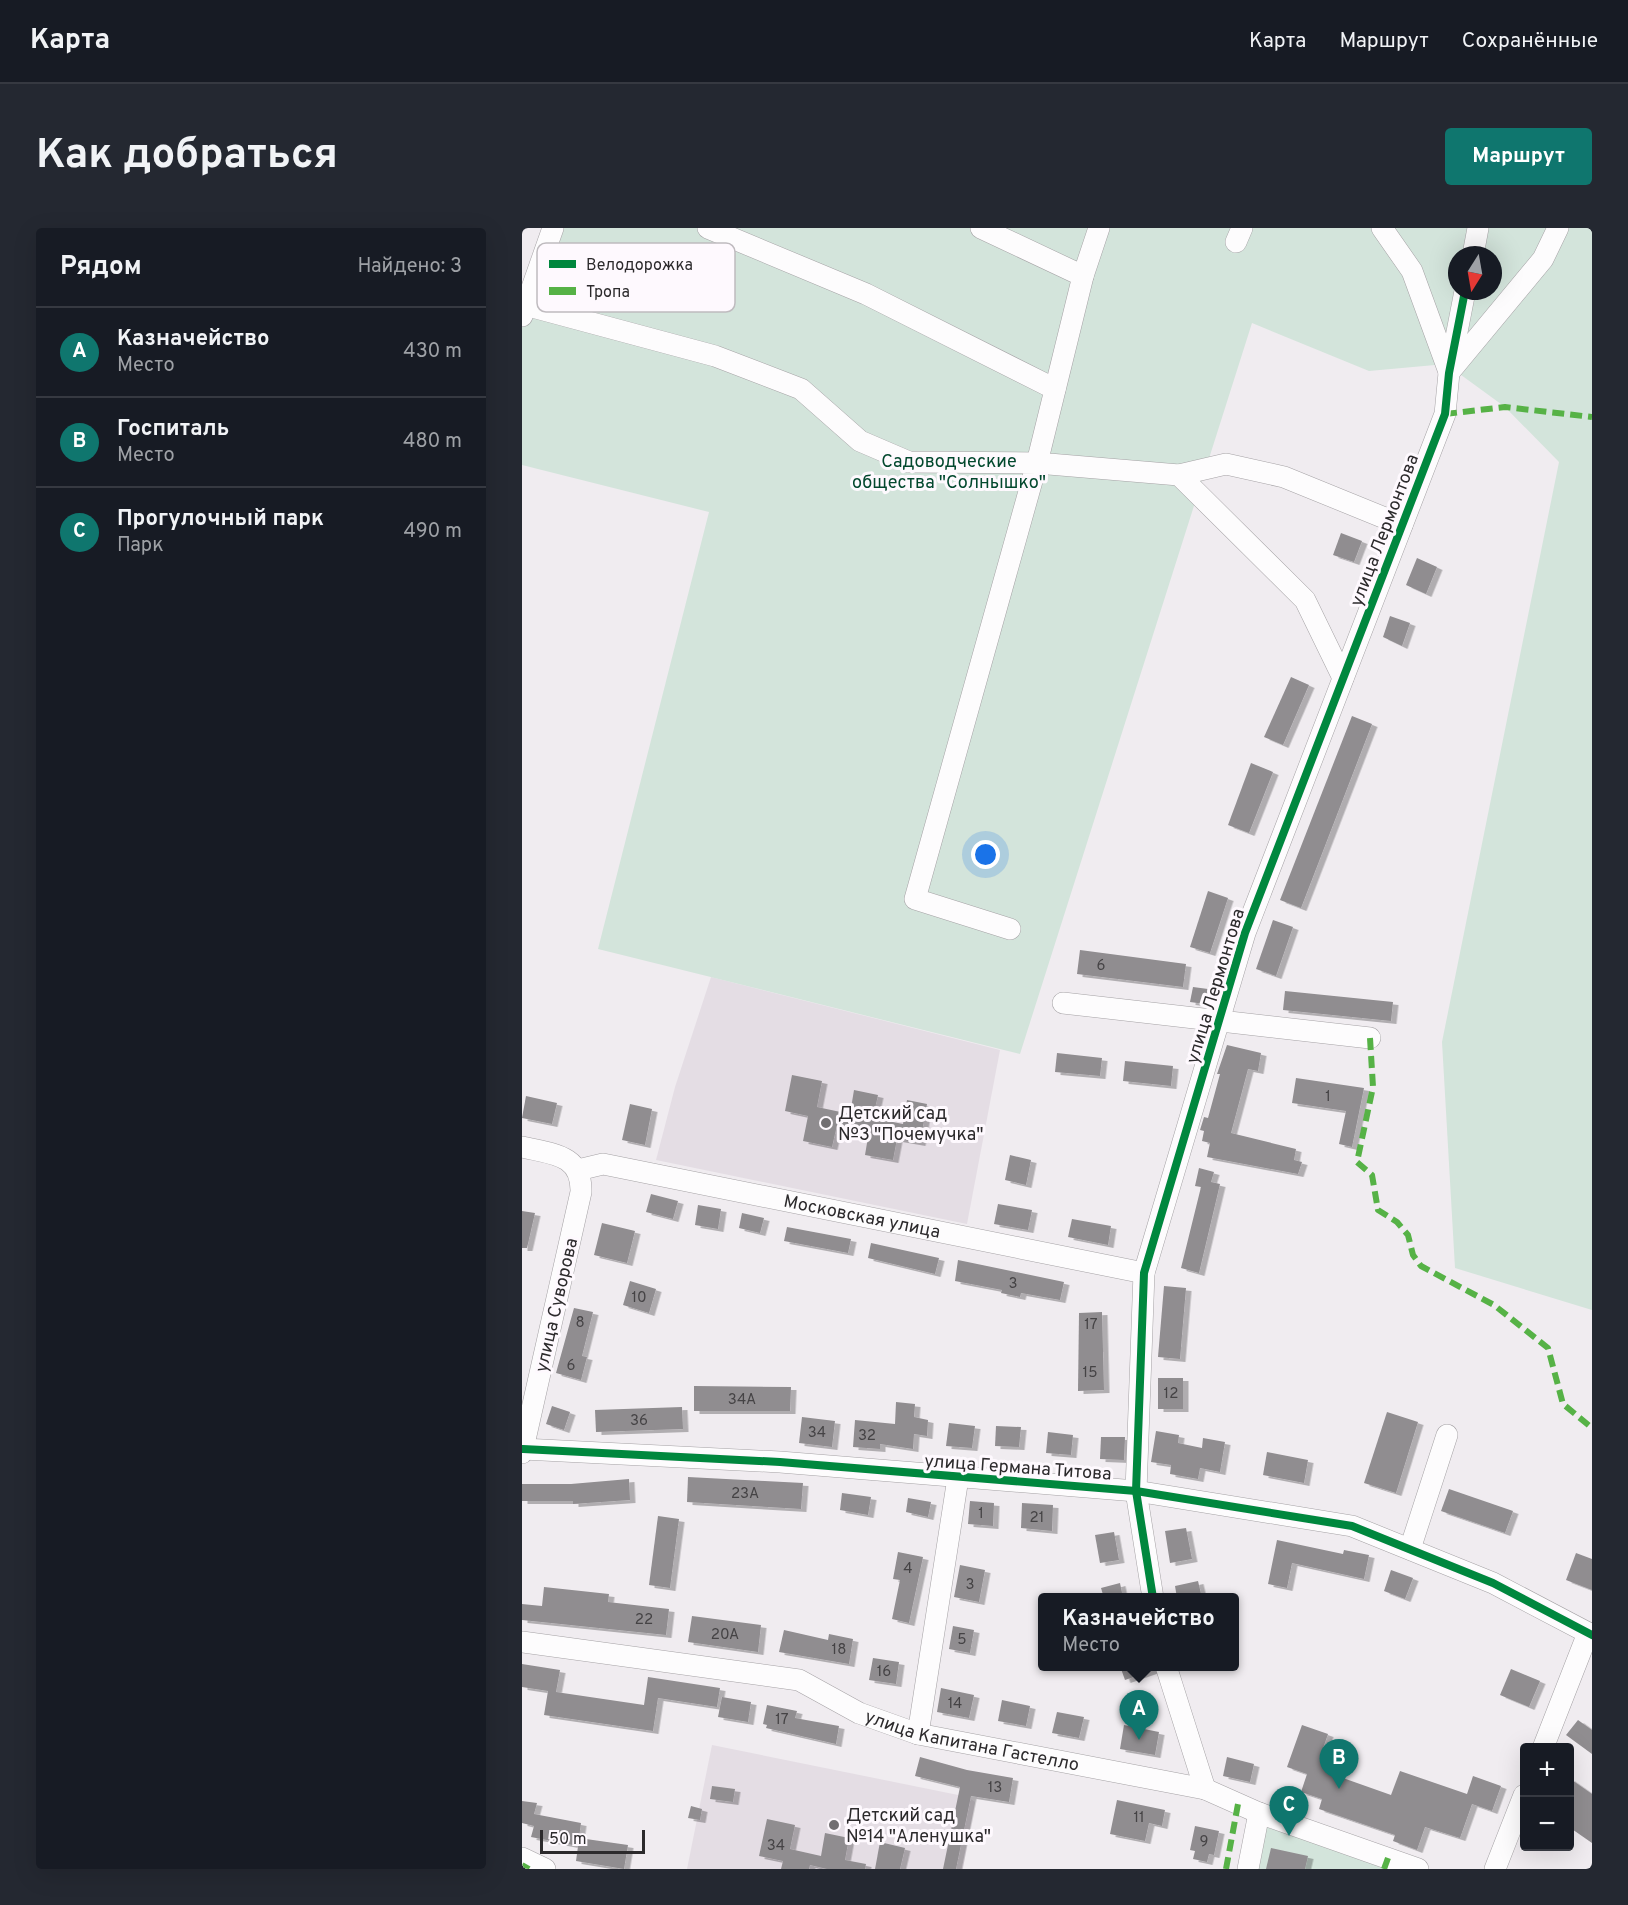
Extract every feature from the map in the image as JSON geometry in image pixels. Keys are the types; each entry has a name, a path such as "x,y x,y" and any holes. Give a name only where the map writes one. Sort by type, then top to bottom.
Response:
{"street":[{"path":"549,243 554,228"},
{"path":"708,228 866,294 1055,389"},
{"path":"981,228 1083,276"},
{"path":"1010,929 915,899 1037,463 1083,276 1099,228"},
{"name":"улица Лермонтова","path":"1153,1593 1136,1491 1144,1273 1245,933 1444,414 1449,373 1412,271 1382,228"},
{"path":"1475,246 1478,228"},
{"path":"1449,373 1543,259 1558,228"},
{"path":"537,274 524,310 715,356 801,389 860,441 909,462 1037,463 1179,475 1226,464 1275,475 1402,525"},
{"path":"1449,373 1463,300"},
{"path":"1179,475 1305,600 1343,678"},
{"path":"1063,1003 1370,1038"},
{"path":"522,1147 563,1157 578,1170"},
{"name":"Московская улица","path":"578,1170 603,1164 1144,1273"},
{"name":"улица Суворова","path":"523,1451 581,1192 581,1177 578,1170"},
{"path":"1410,1549 1447,1435"},
{"name":"улица Германа Титова","path":"523,1451 780,1462 1136,1491 1352,1526 1493,1583 1590,1634"},
{"path":"918,1734 958,1478"},
{"path":"1545,1743 1590,1634"},
{"name":"улица Капитана Гастелло","path":"522,1642 799,1680 859,1713 918,1734 1205,1789 1259,1814 1418,1869"},
{"path":"1168,1671 1205,1789"},
{"path":"1495,1869 1523,1797"},
{"path":"1248,1869 1259,1814"},
{"path":"522,1858 545,1869"}],"shaded area":[{"name":"Детский сад №3 \"Почемучка\"","path":"711,977 1000,1050 967,1224 656,1160 675,1087"},
{"name":"Детский сад №14 \"Аленушка\"","path":"712,1745 968,1797 975,1802 963,1869 687,1869"}],"green space":[{"name":"Садоводческие общества \"Солнышко\"","path":"553,228 1592,228 1592,1310 1455,1268 1442,1042 1559,462 1505,407 1446,364 1369,371 1252,323 1020,1054 598,949 709,512 522,465 522,316 537,273 537,312 735,312 735,243 548,243"},
{"path":"1259,1813 1418,1869 1248,1869"}],"building":[{"path":"1341,533 1362,541 1354,562 1333,555"},
{"path":"1417,558 1437,567 1426,594 1406,585"},
{"path":"1390,616 1410,623 1402,646 1383,637"},
{"path":"1291,677 1309,685 1283,745 1264,737"},
{"path":"1352,716 1372,724 1301,908 1280,900"},
{"path":"1251,763 1273,772 1249,833 1228,825"},
{"path":"1208,891 1228,898 1210,953 1190,947"},
{"path":"1273,920 1293,927 1276,976 1256,969"},
{"path":"1080,950 1186,964 1183,987 1077,974"},
{"path":"1193,987 1208,989 1205,1004 1190,1002"},
{"path":"1285,991 1393,1002 1391,1021 1283,1010"},
{"path":"1227,1045 1261,1053 1258,1071 1248,1069 1231,1133 1296,1149 1294,1160 1302,1162 1298,1174 1207,1157 1210,1143 1202,1141 1204,1131 1200,1130 1204,1117 1208,1118 1220,1074 1217,1074"},
{"path":"1057,1053 1102,1058 1100,1076 1055,1072"},
{"path":"1125,1061 1173,1066 1171,1086 1123,1081"},
{"path":"792,1075 822,1081 817,1107 850,1114 854,1090 878,1095 873,1118 903,1124 907,1100 927,1104 920,1143 897,1139 893,1160 865,1155 869,1131 837,1125 832,1147 803,1141 808,1116 785,1111"},
{"path":"1296,1078 1364,1088 1352,1147 1339,1144 1346,1111 1292,1103"},
{"path":"526,1096 557,1103 552,1124 522,1118"},
{"path":"630,1104 652,1109 645,1145 622,1140"},
{"path":"1010,1155 1031,1160 1026,1185 1005,1180"},
{"path":"1199,1168 1214,1172 1211,1182 1220,1184 1199,1273 1181,1268 1201,1187 1195,1186"},
{"path":"651,1194 678,1201 673,1219 646,1212"},
{"path":"998,1204 1032,1210 1028,1230 994,1224"},
{"path":"698,1205 721,1209 718,1229 695,1225"},
{"path":"522,1211 535,1213 527,1248 522,1248"},
{"path":"742,1213 764,1218 760,1233 739,1228"},
{"path":"1072,1219 1111,1226 1108,1245 1068,1237"},
{"path":"602,1223 635,1231 627,1263 594,1255"},
{"path":"787,1227 851,1239 848,1253 784,1241"},
{"path":"871,1243 939,1258 935,1274 868,1258"},
{"path":"958,1260 1064,1282 1060,1300 1021,1293 1020,1297 1001,1293 1002,1290 955,1281"},
{"path":"630,1281 656,1289 649,1313 623,1305"},
{"path":"1164,1286 1186,1288 1180,1359 1158,1357"},
{"path":"574,1308 593,1312 582,1356 587,1357 581,1380 556,1373"},
{"path":"1102,1312 1104,1390 1078,1391 1079,1313"},
{"path":"1158,1378 1183,1378 1183,1409 1158,1409"},
{"path":"694,1386 791,1387 790,1411 694,1411"},
{"path":"896,1402 915,1404 914,1417 928,1420 927,1436 914,1434 913,1449 880,1444 880,1449 853,1447 855,1420 895,1424"},
{"path":"552,1406 570,1412 564,1430 546,1424"},
{"path":"682,1407 683,1429 596,1432 595,1410"},
{"path":"1387,1412 1418,1422 1396,1493 1364,1483"},
{"path":"802,1417 835,1421 832,1447 799,1443"},
{"path":"949,1423 975,1426 972,1448 946,1446"},
{"path":"996,1426 1021,1427 1019,1447 995,1446"},
{"path":"1156,1431 1179,1435 1178,1443 1202,1448 1203,1438 1225,1442 1220,1472 1200,1468 1198,1479 1170,1474 1171,1465 1151,1462"},
{"path":"1048,1432 1073,1435 1071,1455 1046,1453"},
{"path":"1101,1437 1125,1437 1124,1460 1100,1459"},
{"path":"1267,1452 1308,1460 1304,1483 1263,1475"},
{"path":"688,1477 803,1483 801,1509 687,1502"},
{"path":"629,1479 630,1500 573,1504 573,1501 522,1501 522,1484 571,1484"},
{"path":"1449,1489 1513,1511 1505,1533 1441,1511"},
{"path":"842,1493 871,1497 868,1515 840,1510"},
{"path":"908,1498 931,1502 928,1517 906,1512"},
{"path":"970,1501 994,1503 993,1526 968,1524"},
{"path":"1022,1503 1053,1505 1052,1531 1021,1528"},
{"path":"658,1516 679,1519 670,1588 649,1585"},
{"path":"1186,1528 1192,1559 1170,1563 1165,1531"},
{"path":"1114,1532 1119,1560 1100,1563 1095,1535"},
{"path":"1277,1540 1343,1554 1344,1550 1369,1555 1364,1579 1292,1563 1287,1588 1268,1584"},
{"path":"898,1552 923,1557 909,1623 892,1619 900,1580 893,1579"},
{"path":"1576,1553 1592,1559 1592,1590 1566,1580"},
{"path":"960,1565 985,1570 979,1602 954,1597"},
{"path":"1391,1570 1413,1578 1405,1599 1384,1591"},
{"path":"1198,1581 1201,1593 1176,1593 1175,1586"},
{"path":"1120,1583 1122,1593 1102,1593 1101,1588"},
{"path":"544,1587 609,1594 608,1602 669,1609 666,1635 522,1620 522,1604 542,1606"},
{"path":"692,1616 761,1625 758,1652 688,1642"},
{"path":"953,1626 974,1630 970,1653 949,1649"},
{"path":"784,1630 828,1640 829,1634 853,1639 849,1664 779,1652"},
{"path":"873,1658 899,1662 896,1684 869,1680"},
{"path":"522,1664 560,1670 556,1692 644,1705 648,1677 720,1688 717,1707 658,1698 653,1731 544,1715 548,1691 522,1687"},
{"path":"1511,1669 1540,1681 1529,1707 1500,1695"},
{"path":"1122,1671 1151,1671 1125,1680"},
{"path":"941,1688 974,1695 969,1718 937,1712"},
{"path":"722,1697 751,1702 748,1722 718,1717"},
{"path":"1002,1700 1030,1706 1026,1726 998,1721"},
{"path":"767,1705 797,1711 795,1718 839,1726 836,1744 766,1728 767,1725 763,1724"},
{"path":"1057,1712 1084,1717 1079,1738 1052,1733"},
{"path":"1578,1720 1592,1730 1592,1754 1566,1735"},
{"path":"1124,1725 1159,1732 1155,1755 1120,1749"},
{"path":"1302,1725 1328,1734 1321,1754 1331,1758 1326,1772 1391,1795 1400,1771 1467,1794 1473,1776 1501,1786 1492,1811 1472,1804 1460,1838 1425,1827 1417,1850 1393,1841 1395,1835 1319,1809 1322,1799 1301,1792 1307,1774 1287,1767"},
{"path":"920,1757 967,1770 1013,1778 1009,1802 971,1796 956,1869 943,1869 960,1787 915,1776"},
{"path":"1227,1757 1254,1764 1250,1782 1223,1776"},
{"path":"1574,1781 1592,1794 1592,1843 1574,1830"},
{"path":"712,1786 735,1789 733,1802 710,1799"},
{"path":"1117,1800 1165,1810 1162,1826 1149,1823 1145,1841 1110,1834"},
{"path":"522,1801 537,1803 534,1814 581,1823 579,1838 628,1845 624,1869 576,1861 579,1839 578,1846 531,1837 534,1826 522,1823"},
{"path":"691,1806 702,1809 700,1820 688,1818"},
{"path":"767,1819 795,1825 790,1849 821,1856 825,1833 849,1838 845,1860 866,1864 865,1869 827,1869 810,1865 809,1869 781,1869 783,1861 759,1856"},
{"path":"1195,1826 1219,1831 1214,1855 1209,1854 1207,1862 1193,1859 1195,1851 1190,1850"},
{"path":"880,1842 905,1848 900,1869 875,1869"},
{"path":"1271,1848 1308,1856 1305,1869 1266,1869"}],"marked path":[{"path":"1445,414 1505,407 1592,417"},
{"path":"1370,1038 1373,1087 1357,1162 1372,1175 1378,1210 1397,1222 1408,1235 1413,1255 1421,1266 1494,1305 1548,1348 1563,1404 1592,1428"},
{"path":"1226,1869 1238,1804"},
{"path":"1384,1869 1388,1858"},
{"path":"522,1865 529,1869"}],"cycle path":[{"path":"1152,1593 1136,1491 1144,1273 1245,933 1445,414 1449,373 1463,300"},
{"path":"523,1449 780,1462 1136,1491 1352,1526 1493,1583 1592,1635"}],"place":[{"name":"Детский сад №3 \"Почемучка\"","path":"826,1123"},
{"name":"Казначейство","path":"1139,1740"},
{"name":"Госпиталь","path":"1339,1789"},
{"name":"Детский сад №14 \"Аленушка\"","path":"834,1825"},
{"name":"Прогулочный парк","path":"1289,1836"}]}
